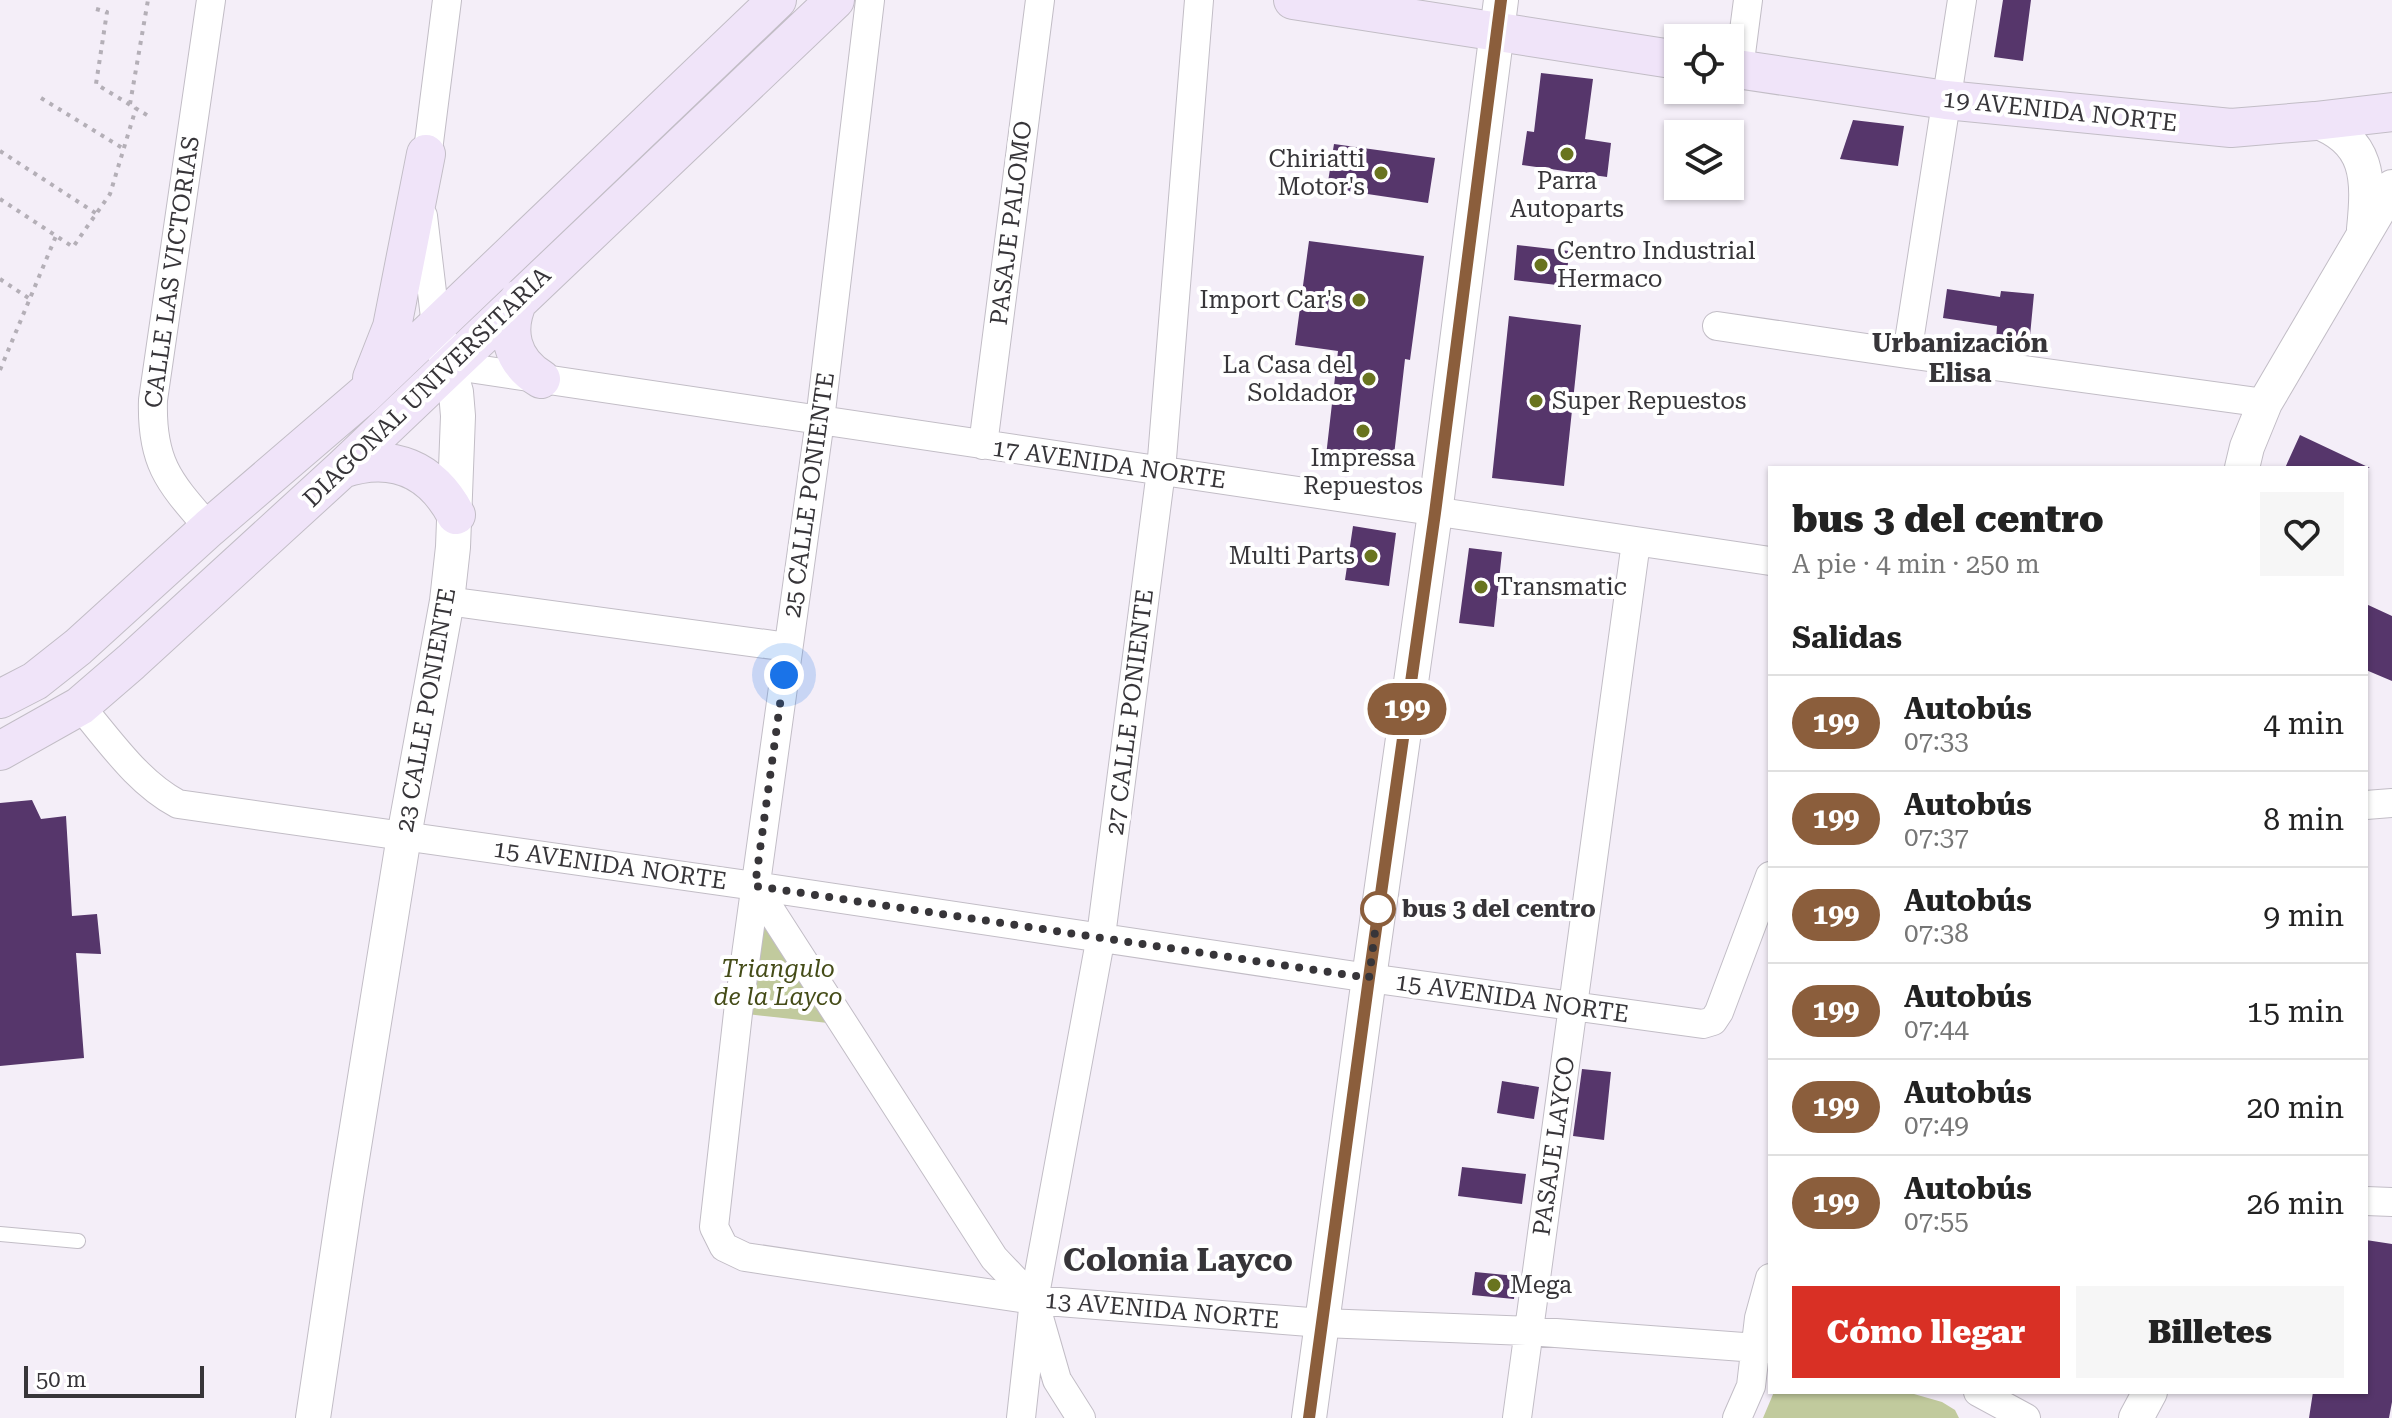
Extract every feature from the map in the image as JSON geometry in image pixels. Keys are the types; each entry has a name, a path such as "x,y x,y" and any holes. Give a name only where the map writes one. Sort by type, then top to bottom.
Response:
{"main road":[{"name":"DIAGONAL UNIVERSITARIA","path":"0,699 35,681 78,647 209,528 364,395 777,0"},
{"name":"DIAGONAL UNIVERSITARIA","path":"0,751 80,706 131,662 342,469 835,0"},
{"path":"1293,0 1498,16 1664,57"},
{"name":"19 AVENIDA NORTE","path":"1744,70 1946,100 2231,128 2392,112"},
{"path":"364,395 392,327 426,154"},
{"path":"519,299 511,325 512,344 520,361 541,379"},
{"path":"342,469 372,462 402,466 428,479 440,490 456,515"}],"street":[{"name":"CALLE LAS VICTORIAS","path":"209,528 165,474 155,449 152,419 211,0"},
{"name":"23 CALLE PONIENTE","path":"313,1418 404,836 447,601 456,515 456,392 436,326 423,222 426,154 447,0"},
{"name":"25 CALLE PONIENTE","path":"714,1227 755,886 820,420 870,0"},
{"name":"PASAJE PALOMO","path":"983,445 1040,0"},
{"name":"27 CALLE PONIENTE","path":"1021,1418 1034,1300 1101,936 1161,471 1199,0"},
{"path":"1743,24 1748,0"},
{"path":"1907,354 1962,0"},
{"path":"1309,1418 1435,513 1498,16"},
{"path":"2315,121 2334,128 2346,139 2366,173 2363,238"},
{"path":"2242,466 2265,403 2392,187"},
{"path":"1717,326 2265,403"},
{"name":"17 AVENIDA NORTE","path":"449,365 1768,561"},
{"name":"PASAJE LAYCO","path":"1517,1418 1636,542"},
{"path":"447,601 788,647"},
{"name":"15 AVENIDA NORTE","path":"80,706 144,781 178,804 1703,1024 1713,1021 1719,1012 1768,881"},
{"path":"2368,805 2392,803"},
{"path":"755,886 994,1258 1034,1300 1057,1380 1081,1418"},
{"path":"2368,1201 2392,1202"},
{"name":"13 AVENIDA NORTE","path":"714,1227 724,1247 745,1257 1034,1300 1322,1323 1529,1331 1763,1348"},
{"path":"1737,1418 1763,1348 1759,1318 1768,1285"},
{"path":"2136,1418 2149,1394"},
{"path":"1987,1404 2026,1418"}],"lane":[{"path":"0,1234 78,1241"}],"path":[{"path":"130,104 148,0"},
{"path":"96,9 107,12 96,84 150,117"},
{"path":"41,98 124,149"},
{"path":"0,199 73,247 110,194 136,108"},
{"path":"0,151 97,214"},
{"path":"1,366 56,236"},
{"path":"0,279 30,299"}],"green space":[{"name":"Triangulo de la Layco","path":"755,886 846,1025 738,1013"},
{"path":"1773,1394 1914,1394 1942,1402 1955,1410 1959,1418 1763,1418"}],"building":[{"path":"2003,0 2031,0 2023,61 1994,57"},
{"path":"1541,73 1593,79 1585,139 1611,143 1607,177 1522,165 1527,131 1534,132"},
{"path":"1853,120 1904,126 1898,166 1840,159"},
{"name":"Chiriatti Motor's","path":"1334,144 1435,158 1428,203 1327,188"},
{"name":"Import Car's","path":"1309,241 1424,256 1410,360 1405,359 1393,464 1326,456 1338,351 1295,345"},
{"name":"Centro Industrial Hermaco","path":"1517,245 1569,251 1566,286 1514,280"},
{"path":"1947,289 2000,297 2001,291 2034,294 2029,346 1996,342 1997,326 1943,318"},
{"name":"Super Repuestos","path":"1509,316 1581,325 1564,486 1492,478"},
{"path":"2300,435 2366,466 2286,466"},
{"name":"Multi Parts","path":"1353,526 1396,533 1389,586 1345,580"},
{"name":"Transmatic","path":"1469,548 1502,552 1494,627 1459,623"},
{"path":"2368,605 2392,616 2392,681 2368,671"},
{"path":"32,800 41,819 66,816 72,916 97,914 101,954 76,953 84,1058 0,1066 0,803"},
{"path":"1582,1069 1611,1072 1604,1140 1573,1136"},
{"path":"1502,1081 1539,1087 1534,1119 1497,1113"},
{"path":"1462,1167 1526,1174 1522,1204 1458,1196"},
{"path":"2368,1240 2392,1244 2392,1402 2389,1418 2309,1418 2313,1394 2368,1394"},
{"name":"Mega","path":"1475,1272 1516,1276 1514,1299 1472,1295"}],"bus line":[{"name":"199","path":"1309,1418 1435,513 1501,0"}],"place":[{"name":"Parra Autoparts","path":"1567,154"},
{"name":"Chiriatti Motor's","path":"1381,173"},
{"name":"Centro Industrial Hermaco","path":"1541,265"},
{"name":"Import Car's","path":"1359,300"},
{"name":"La Casa del Soldador","path":"1369,379"},
{"name":"Super Repuestos","path":"1536,401"},
{"name":"Impressa Repuestos","path":"1363,431"},
{"name":"Multi Parts","path":"1371,556"},
{"name":"Transmatic","path":"1481,587"},
{"name":"bus 3 del centro","path":"1378,909"},
{"name":"Mega","path":"1494,1285"}],"district":[{"name":"Urbanización Elisa","path":"1960,358"},
{"name":"Colonia Layco","path":"1178,1260"}],"route":[{"path":"784,675 755,886 1369,978 1378,909"}]}
